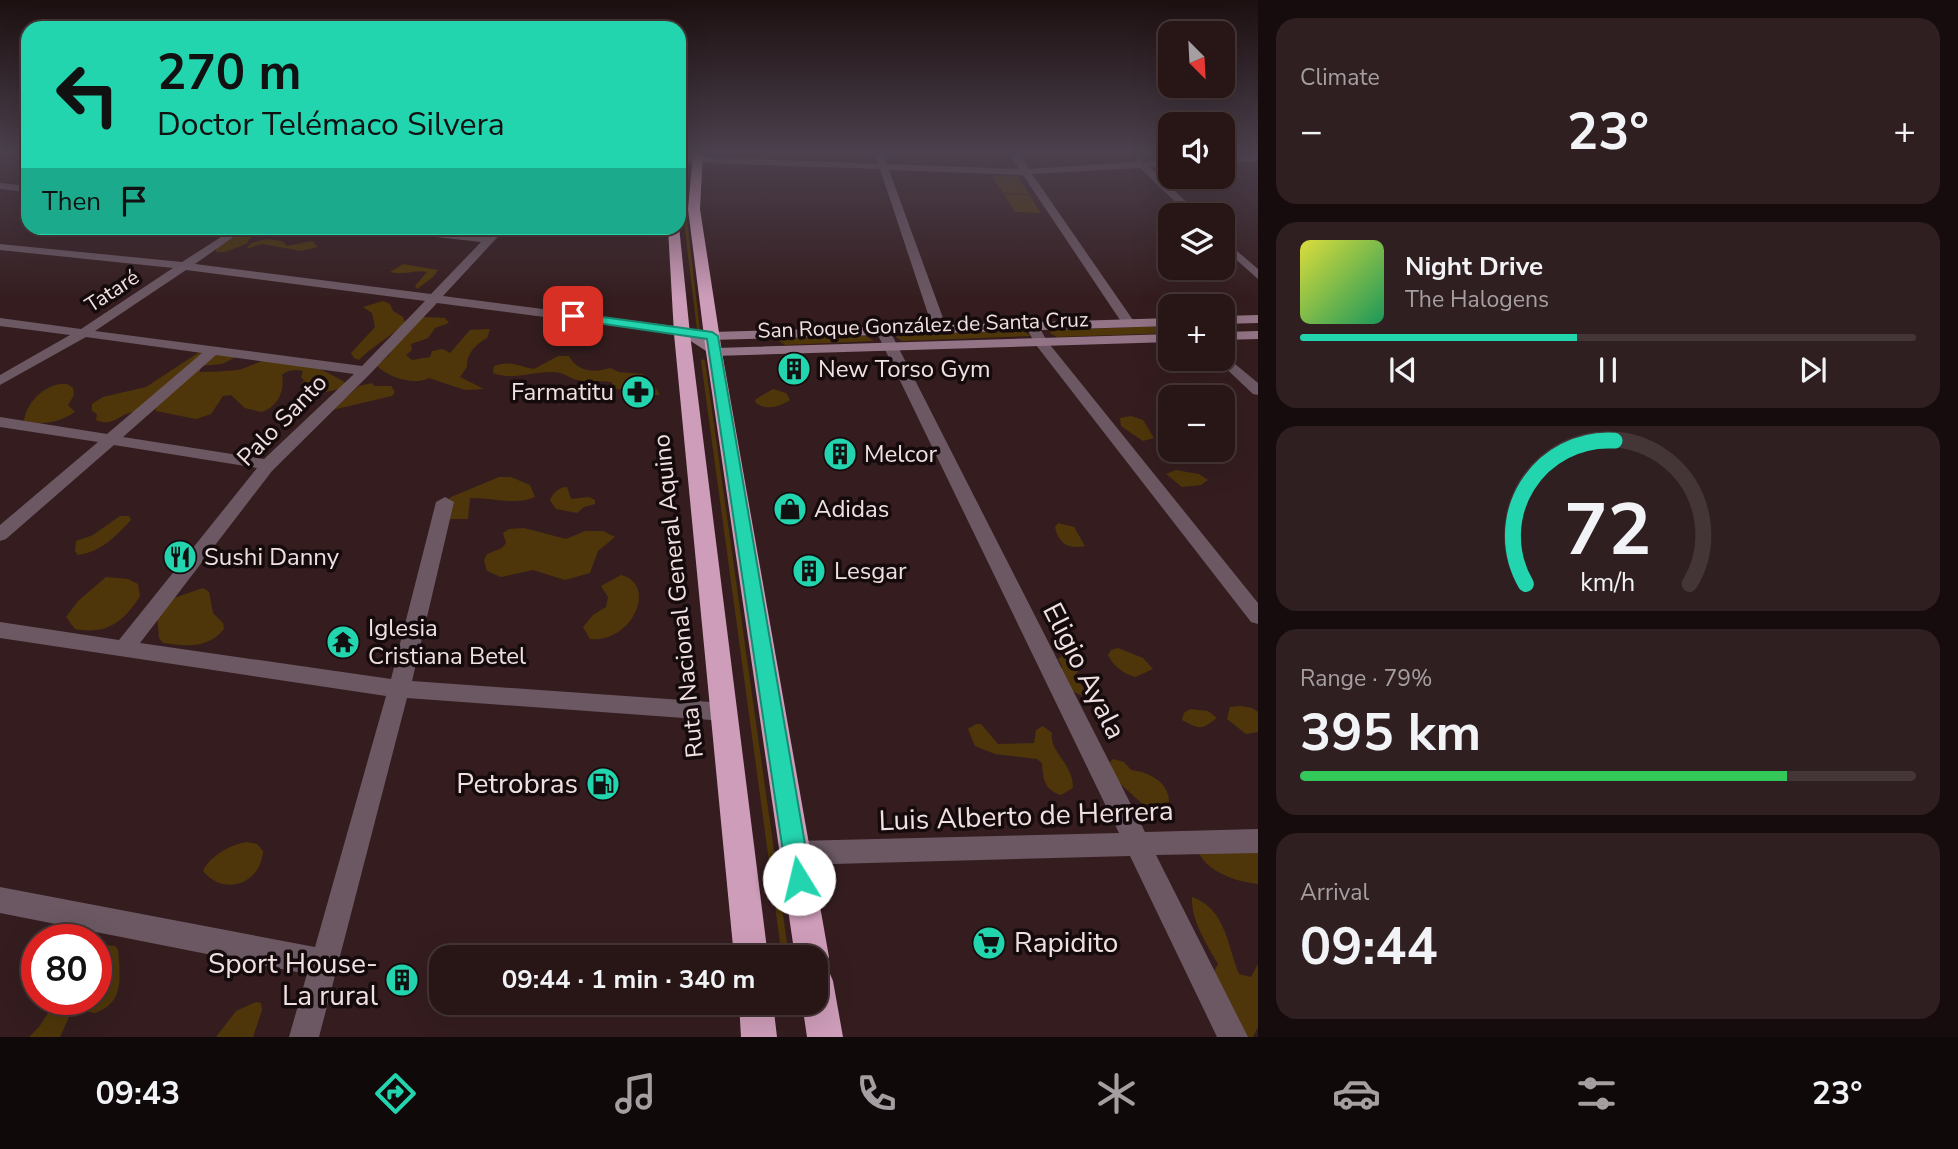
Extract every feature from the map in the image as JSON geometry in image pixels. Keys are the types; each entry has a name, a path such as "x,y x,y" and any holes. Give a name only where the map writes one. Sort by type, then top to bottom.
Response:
{"highway":[{"path":"694,201 713,344 810,945"},
{"name":"Ruta Nacional General Aquino","path":"675,235 682,331 750,945"},
{"path":"757,1015 759,1037"},
{"path":"821,1015 825,1037"}],"street":[{"path":"895,201 940,329"},
{"path":"1046,201 1129,323"},
{"name":"Tataré","path":"0,381 82,334 231,235"},
{"path":"445,235 490,240"},
{"name":"Palo Santo","path":"124,648 268,465 365,371 495,235"},
{"path":"0,247 185,266 437,297 682,331 713,344"},
{"path":"1235,253 1258,275"},
{"path":"1235,320 1258,319"},
{"path":"887,339 940,329 1158,322"},
{"path":"0,323 365,371"},
{"path":"1032,326 1041,342 1258,617"},
{"path":"1235,336 1258,335"},
{"name":"San Roque González de Santa Cruz","path":"713,344 887,339 1041,342 1158,338"},
{"name":"Eligio Ayala","path":"887,339 1233,1037"},
{"path":"0,535 213,351"},
{"path":"1235,369 1258,391"},
{"path":"0,422 268,465"},
{"path":"303,1037 398,689 445,502"},
{"path":"0,630 398,689 725,712"},
{"name":"Luis Alberto de Herrera","path":"795,853 1258,841"},
{"path":"0,900 323,964"}],"shaded area":[{"path":"1009,201 1033,201 1041,213 1015,212"},
{"path":"686,212 700,330 697,330 686,235"},
{"path":"234,235 253,235 246,244 225,252 216,252 216,248"},
{"path":"266,239 282,241 287,246 312,241 318,247 301,251 262,244 246,249 251,243"},
{"path":"403,264 438,270 417,289 415,286 427,272 390,272"},
{"path":"383,301 390,304 393,311 403,317 405,322 359,360 354,358 351,353 375,327 372,313 363,307"},
{"path":"423,317 445,318 449,323 435,328 428,338 411,344 412,350 406,355 412,360 430,357 432,351 443,349 450,353 470,330 490,329 487,338 470,354 467,367 460,377 484,389 465,390 429,378 416,381 402,379 377,366 390,354 392,345"},
{"path":"1158,326 1158,333 1057,337 1050,333 1052,330"},
{"path":"940,329 955,333 1023,331 1031,336 902,341 896,337 935,334"},
{"path":"866,336 874,341 785,345 779,341 781,338"},
{"path":"201,351 242,354 222,364 200,366 200,372 238,370 265,360 285,359 315,367 351,386 310,396 300,386 304,380 301,377 303,371 292,370 282,375 279,398 267,410 261,412 245,408 231,395 223,396 211,414 196,419 156,411 155,407 129,413 110,422 96,420 97,414 92,411 92,404 103,397 146,387"},
{"path":"558,356 569,356 586,370 610,368 619,372 643,374 644,387 656,388 660,395 611,389 612,382 578,380 556,372 516,376 493,373 494,366 500,364 534,369"},
{"path":"701,361 705,361 787,945 780,945"},
{"path":"372,383 374,386 391,386 395,392 392,396 332,410 359,386"},
{"path":"60,384 73,388 74,395 68,405 75,412 51,422 24,421 28,408 36,397"},
{"path":"773,389 786,393 790,400 772,407 755,402 756,399"},
{"path":"1131,416 1143,420 1154,438 1143,441 1121,426 1120,418"},
{"path":"1176,470 1199,474 1208,480 1201,485 1182,487 1166,474"},
{"path":"499,477 511,477 530,485 535,497 511,501 470,498 468,519 448,519 446,502 451,497"},
{"path":"567,487 571,499 589,497 595,500 595,504 584,507 577,513 556,509 551,497 559,489"},
{"path":"120,516 129,516 131,520 101,547 78,555 75,551 76,541 93,535"},
{"path":"1058,523 1074,527 1085,546 1065,544 1056,533 1055,527"},
{"path":"524,528 566,539 585,531 603,531 615,537 598,551 590,573 565,580 533,570 501,577 487,571 484,560 487,554 502,548 506,543 503,533 509,529"},
{"path":"621,575 632,580 638,589 636,612 618,632 605,638 590,639 583,627 593,615 606,607 608,597 601,586"},
{"path":"106,577 128,579 138,584 140,596 127,613 113,624 96,630 75,629 66,617 78,601"},
{"path":"203,588 209,592 213,613 223,623 224,629 211,640 196,645 163,643 159,638 157,615 174,598"},
{"path":"1118,648 1143,658 1153,669 1135,677 1123,671 1108,655 1111,650"},
{"path":"1070,650 1080,655 1081,668 1075,675 1088,695 1085,697 1074,692 1062,681 1062,666 1058,659"},
{"path":"1241,706 1258,712 1258,732 1246,734 1227,719 1230,707"},
{"path":"1190,709 1208,711 1217,718 1204,727 1197,727 1182,720 1184,713"},
{"path":"981,724 998,744 1034,743 1036,730 1043,726 1052,733 1054,746 1069,772 1073,788 1061,795 1051,790 1044,778 1042,763 1037,759 995,754 975,746 968,729"},
{"path":"1113,759 1124,762 1131,770 1157,779 1166,789 1169,802 1154,810 1148,809 1115,779 1110,762"},
{"path":"246,842 257,844 263,851 256,872 249,879 231,885 212,879 203,871 221,852"},
{"path":"1198,850 1258,851 1258,884 1241,881 1215,870 1202,858"},
{"path":"1192,897 1212,910 1219,919 1239,974 1251,977 1258,964 1258,1027 1253,1037 1242,1037 1241,1024 1222,1001 1213,973 1218,964 1197,923"},
{"path":"112,946 118,950 120,979 112,1003"},
{"path":"256,1002 261,1003 262,1010 253,1037 216,1037 236,1011"},
{"path":"47,1015 70,1015 60,1037 29,1037"}],"place":[{"name":"New Torso Gym","path":"794,369"},
{"name":"Farmatitu","path":"638,392"},
{"name":"Melcor","path":"840,454"},
{"name":"Adidas","path":"790,509"},
{"name":"Sushi Danny","path":"180,557"},
{"name":"Lesgar","path":"809,571"},
{"name":"Iglesia Cristiana Betel","path":"343,642"},
{"name":"Petrobras","path":"603,784"},
{"name":"Rapidito","path":"989,943"},
{"name":"Sport House- La rural","path":"402,980"}],"route":[{"path":"573,316 712,336 799,879"}]}
